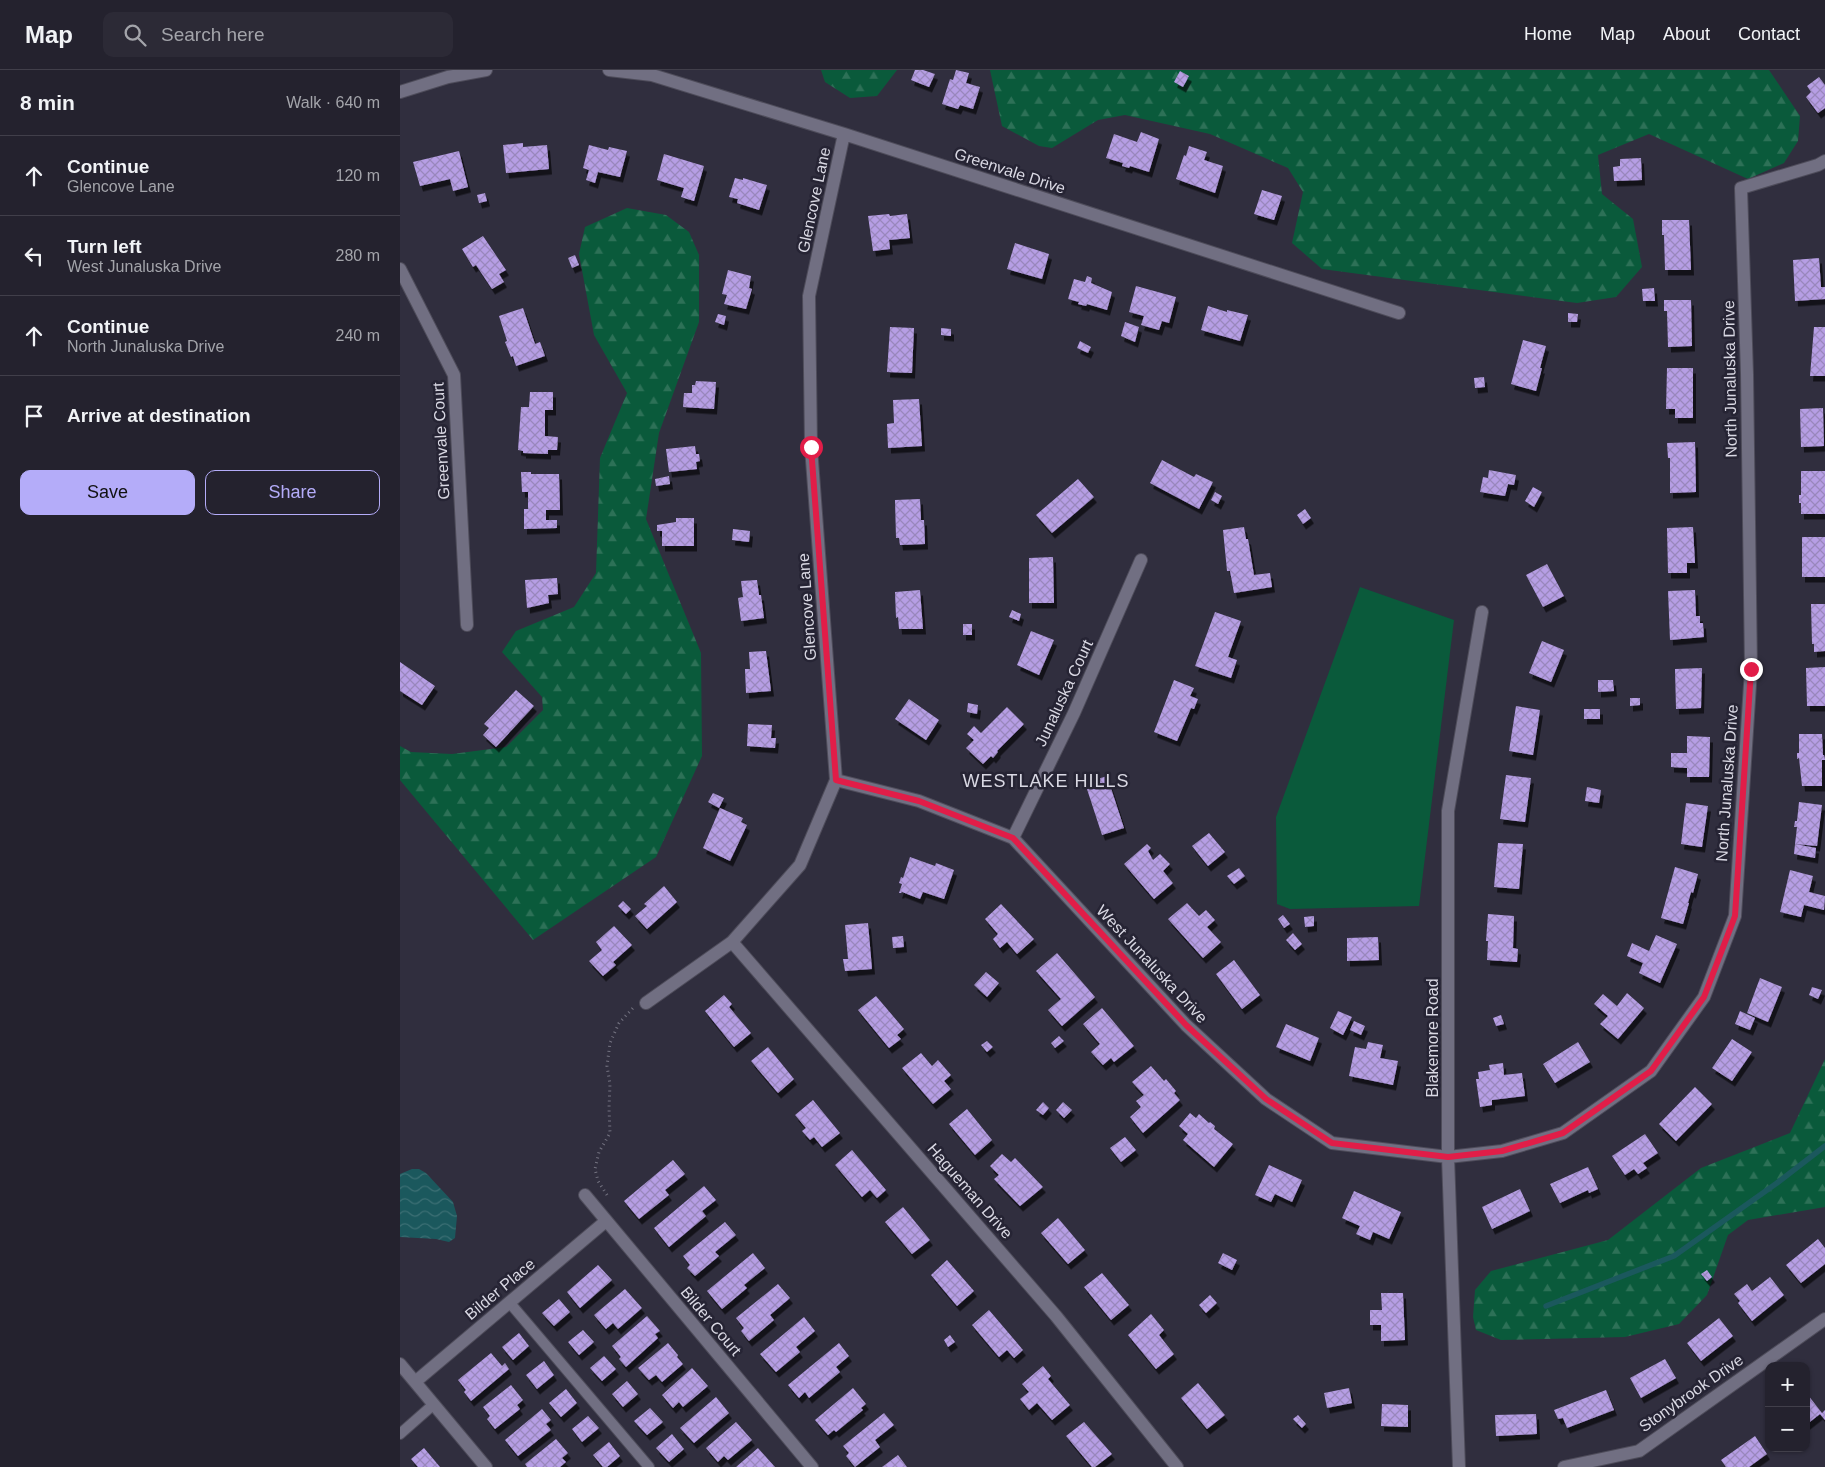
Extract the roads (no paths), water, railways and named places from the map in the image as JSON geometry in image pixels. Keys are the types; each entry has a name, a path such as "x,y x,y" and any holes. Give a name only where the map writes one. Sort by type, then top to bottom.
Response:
{"street":[{"path":"400,92 448,77 486,70"},
{"name":"Greenvale Drive","path":"609,70 652,75 844,134 1399,313"},
{"name":"Glencove Lane","path":"646,1003 732,942 800,865 836,780 811,447 810,296 844,134"},
{"name":"North Junaluska Drive","path":"1448,1157 1502,1151 1563,1133 1651,1071 1704,997 1735,916 1751,669 1747,374 1740,188 1818,165 1825,161"},
{"name":"Greenvale Court","path":"400,269 454,375 467,625"},
{"name":"Junaluska Court","path":"1013,838 1074,713 1141,560"},
{"name":"Blakemore Road","path":"1459,1467 1448,1157 1448,811 1482,612"},
{"name":"West Junaluska Drive","path":"836,780 919,801 1013,838 1186,1025 1266,1099 1332,1143 1448,1157"},
{"name":"Hagueman Drive","path":"732,942 1056,1316 1177,1467"},
{"name":"Bilder Court","path":"585,1195 812,1467"},
{"name":"Bilder Place","path":"415,1382 606,1221"},
{"name":"Stonybrook Drive","path":"1564,1467 1639,1451 1825,1319"},
{"path":"400,1364 486,1467"}],"lane":[{"path":"508,1302 649,1467"},
{"path":"400,1434 434,1404"}],"water":[{"path":"412,1169 419,1169 426,1173 453,1202 457,1216 455,1238 449,1242 436,1239 400,1237 400,1174"}],"waterway":[{"path":"1546,1306 1674,1256 1777,1183 1825,1146"}],"district":[{"name":"WESTLAKE HILLS","path":"1046,781"}]}
